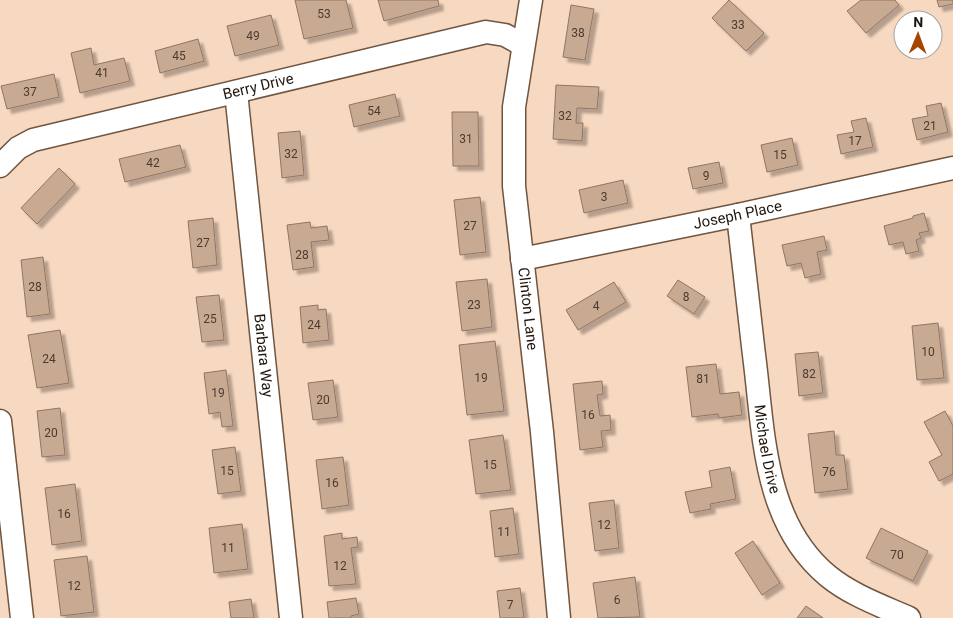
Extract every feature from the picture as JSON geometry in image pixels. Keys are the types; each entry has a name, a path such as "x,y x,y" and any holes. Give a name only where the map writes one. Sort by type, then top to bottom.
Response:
{"street":[{"name":"Clinton Lane","path":"531,0 514,107 513,146 522,258 541,423 559,618"},
{"name":"Berry Drive","path":"0,166 18,148 33,140 486,32 505,35 523,45"},
{"name":"Barbara Way","path":"236,92 291,618"},
{"name":"Joseph Place","path":"522,258 738,215 953,168"},
{"name":"Michael Drive","path":"738,215 766,459 782,514 795,538 810,559 828,576 848,590 909,618"},
{"path":"0,421 22,618"}],"building":[{"path":"295,0 346,0 353,28 304,39"},
{"path":"378,0 438,0 439,6 384,21"},
{"path":"729,0 764,33 746,51 712,18"},
{"path":"861,0 895,0 899,5 866,33 847,11"},
{"path":"937,0 953,0 953,4 939,7"},
{"path":"571,5 594,9 585,60 563,57"},
{"path":"271,15 279,45 235,56 227,26"},
{"path":"198,39 204,61 160,73 155,51"},
{"path":"91,48 94,65 124,58 130,81 80,93 71,53"},
{"path":"54,74 59,97 7,109 1,86"},
{"path":"556,85 599,87 597,109 577,108 576,123 583,123 582,141 553,139"},
{"path":"395,94 400,116 354,127 349,105"},
{"path":"941,103 948,132 917,140 912,119 928,116 926,106"},
{"path":"452,112 478,112 479,166 453,166"},
{"path":"866,118 873,147 841,154 837,135 854,132 851,121"},
{"path":"300,131 304,175 282,178 278,133"},
{"path":"792,138 798,165 767,172 761,145"},
{"path":"180,145 186,167 125,182 119,159"},
{"path":"719,162 723,183 693,189 688,168"},
{"path":"59,168 75,184 37,224 21,208"},
{"path":"623,180 628,203 584,213 579,190"},
{"path":"480,197 486,252 460,255 454,200"},
{"path":"924,213 929,231 919,233 921,238 916,240 919,251 906,254 903,242 889,245 884,226"},
{"path":"213,218 217,265 193,268 188,221"},
{"path":"310,222 311,228 327,226 329,240 311,242 314,267 293,270 287,225"},
{"path":"824,236 827,250 817,252 821,274 805,278 801,263 787,266 782,245"},
{"path":"43,257 50,314 27,317 21,260"},
{"path":"487,279 492,327 462,331 456,282"},
{"path":"678,280 705,297 694,314 667,296"},
{"path":"614,282 626,302 578,330 566,310"},
{"path":"219,295 224,340 202,342 196,297"},
{"path":"318,305 318,310 326,309 329,340 303,343 300,307"},
{"path":"938,323 944,378 917,380 912,326"},
{"path":"60,330 69,383 37,388 28,335"},
{"path":"495,341 504,411 467,415 459,345"},
{"path":"818,352 823,393 799,396 795,354"},
{"path":"716,364 720,394 739,392 742,415 719,418 718,414 692,417 686,367"},
{"path":"226,370 233,426 222,427 220,412 209,414 204,373"},
{"path":"333,380 338,417 313,420 308,383"},
{"path":"602,381 603,394 597,395 600,416 610,415 611,430 601,431 603,447 580,450 573,384"},
{"path":"60,408 65,455 42,457 37,411"},
{"path":"945,411 953,426 953,474 939,481 929,462 942,455 924,422"},
{"path":"834,431 836,455 844,455 848,489 815,493 808,434"},
{"path":"503,435 511,490 476,494 469,440"},
{"path":"235,447 241,491 218,494 212,450"},
{"path":"343,457 349,505 322,509 316,460"},
{"path":"730,467 736,499 710,504 711,509 690,513 685,492 712,487 709,471"},
{"path":"75,484 82,541 52,545 45,488"},
{"path":"614,500 619,548 595,551 589,503"},
{"path":"513,508 519,554 495,557 490,511"},
{"path":"242,524 248,569 214,573 209,528"},
{"path":"881,528 928,551 913,581 866,558"},
{"path":"342,533 342,539 357,537 358,547 351,548 356,584 329,586 324,536"},
{"path":"753,541 780,583 762,595 735,553"},
{"path":"87,556 94,612 61,616 54,560"},
{"path":"635,577 640,617 598,618 593,583"},
{"path":"520,588 524,618 500,618 497,591"},
{"path":"356,598 359,614 351,616 351,618 329,618 327,602"},
{"path":"251,599 254,618 231,618 229,602"},
{"path":"806,606 823,618 797,618"}]}
